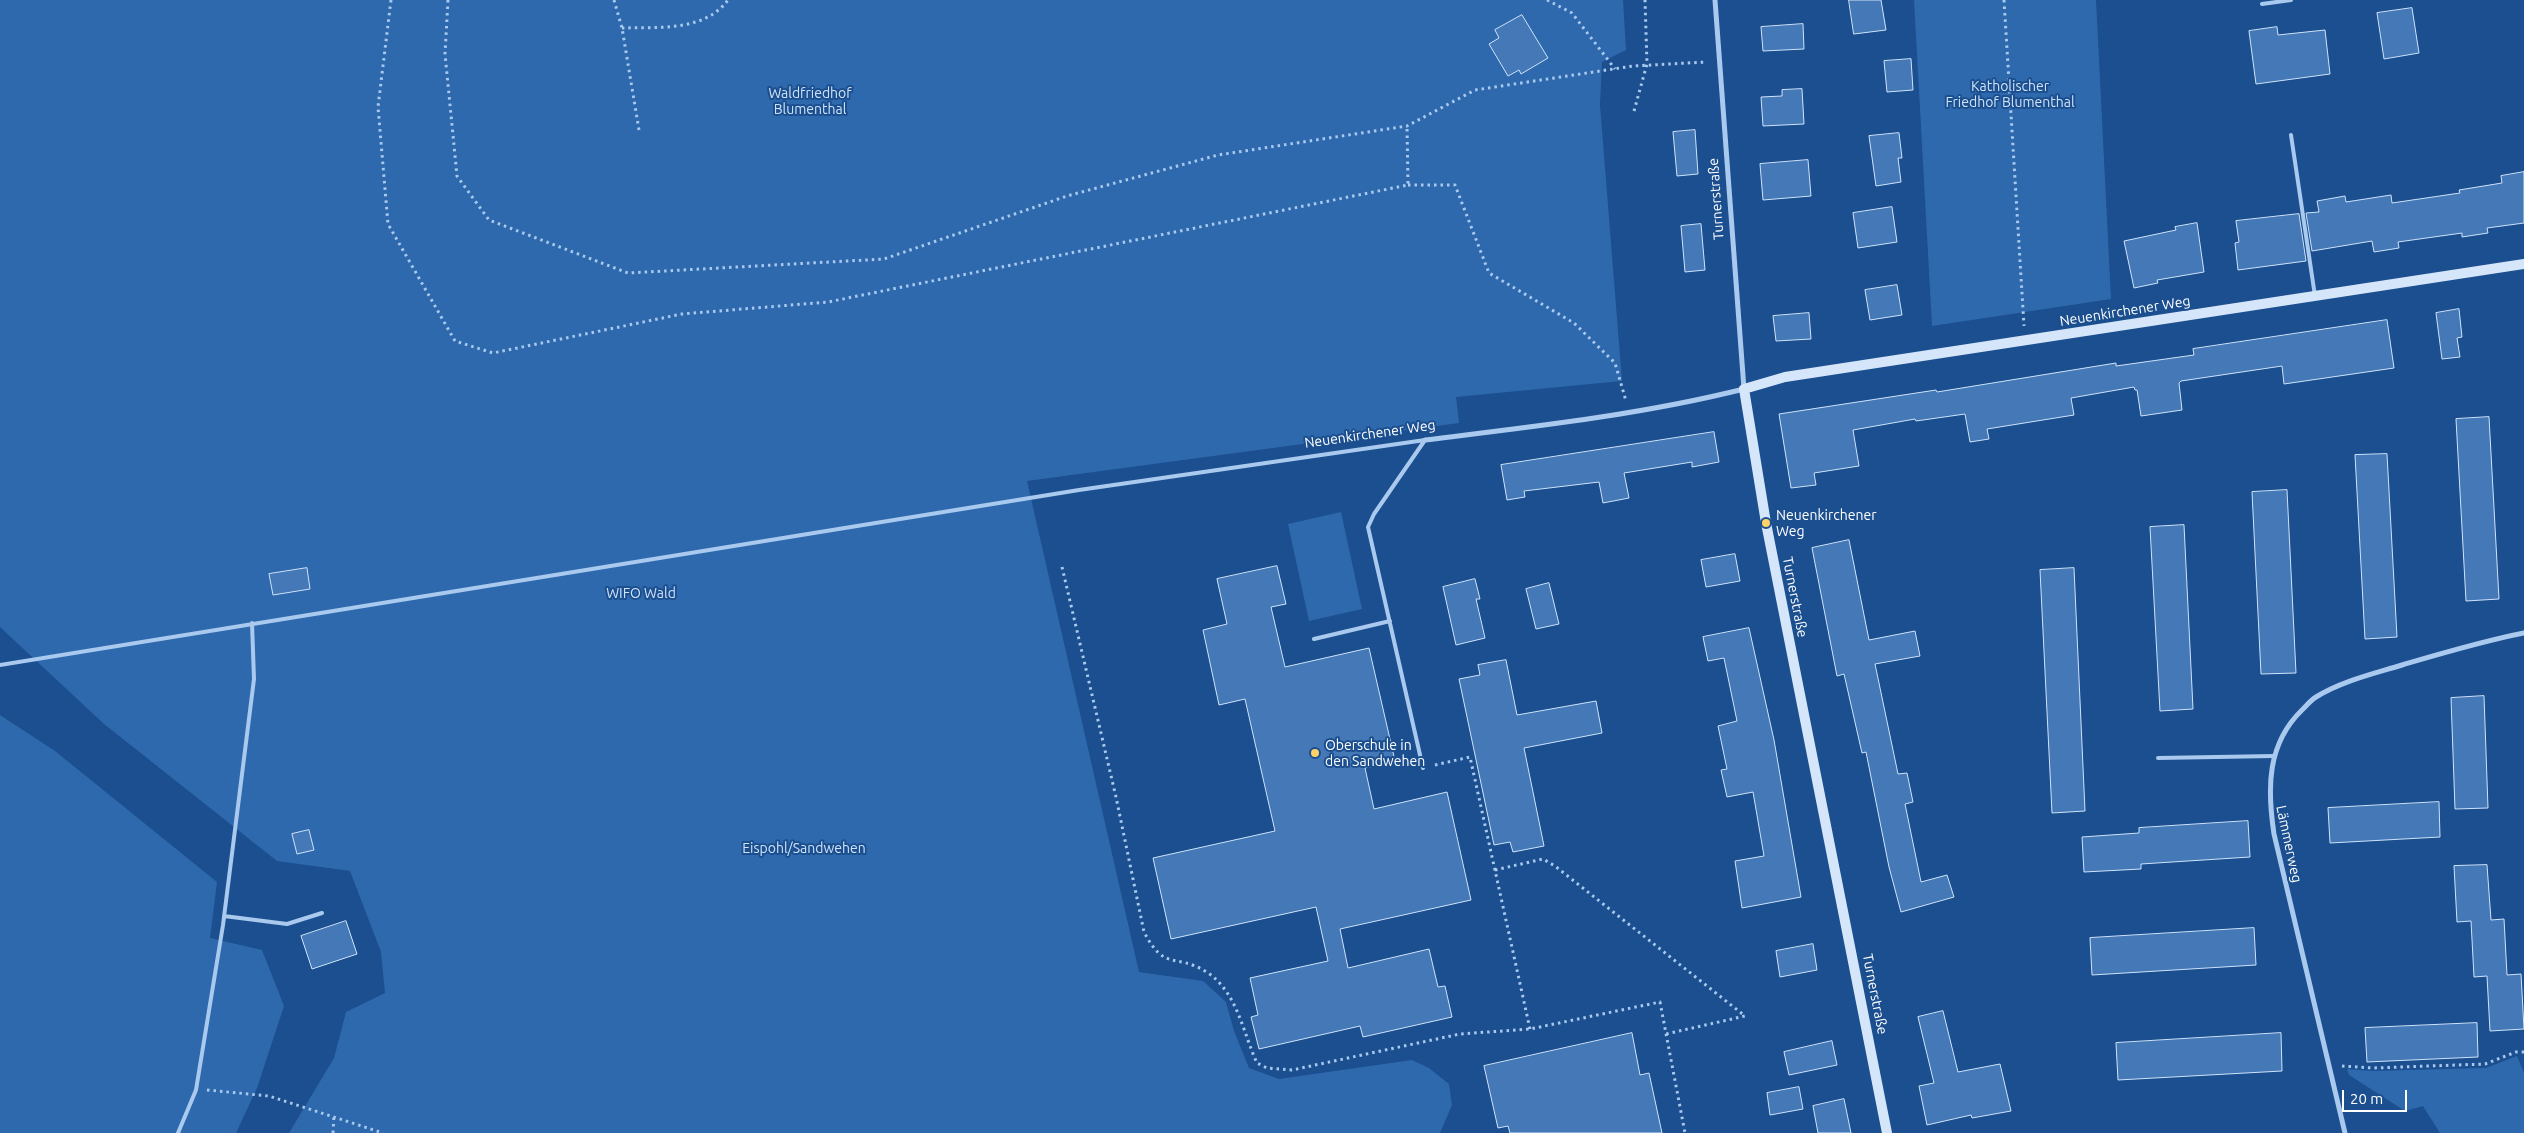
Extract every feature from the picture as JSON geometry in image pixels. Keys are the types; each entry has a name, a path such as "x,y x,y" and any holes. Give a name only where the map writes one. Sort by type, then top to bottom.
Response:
{"street":[{"name":"Turnerstraße","path":"1715,0 1744,390 1768,532 1887,1133"},
{"name":"Neuenkirchener Weg","path":"1425,440 1520,429 1711,398 1785,378 2524,264"},
{"name":"Lämmerweg","path":"2345,1133 2274,834 2269,801 2270,770 2278,741 2295,717 2315,697 2357,678 2468,645 2524,633"}],"lane":[{"path":"2262,4 2291,0"},
{"path":"2291,135 2315,296"},
{"path":"1424,768 1368,527 1374,514 1425,440"},
{"name":"Neuenkirchener Weg","path":"0,665 1078,490 1425,440"},
{"path":"1314,639 1390,621"},
{"path":"178,1133 196,1090 224,916 254,679 252,623"},
{"path":"2158,758 2274,756"},
{"path":"224,916 287,924 322,914"}],"path":[{"path":"391,0 378,107 388,224 455,341 493,353 682,314 828,302 1408,185 1454,185 1489,273 1574,324 1615,363 1628,411"},
{"path":"448,0 445,54 458,176 489,220 628,273 884,259 1067,196 1218,155 1406,126 1475,90 1648,64 1719,61"},
{"path":"614,0 622,28 639,130"},
{"path":"622,28 670,27 703,21 722,9 728,0"},
{"path":"1547,0 1572,13 1615,68"},
{"path":"1634,111 1648,64 1645,0"},
{"path":"2004,0 2026,340"},
{"path":"1406,126 1408,185"},
{"path":"1062,567 1116,797 1144,932 1154,950 1160,955 1166,959 1205,971 1225,989 1237,1011 1257,1063 1267,1068 1292,1070 1460,1034 1530,1029 1660,1002 1685,1133"},
{"path":"1424,768 1470,757 1530,1029"},
{"path":"1495,870 1543,859 1555,866 1745,1016 1666,1034"},
{"path":"2329,1065 2373,1068 2485,1064 2516,1052 2524,1052"},
{"path":"196,1090 269,1096 334,1115 384,1133"},
{"path":"333,1133 334,1115"}],"green space":[{"name":"WIFO Wald","path":"0,0 1623,0 1626,50 1602,62 1600,105 1622,381 1456,397 1459,423 1027,481 1139,972 1203,981 1226,1002 1234,1031 1249,1068 1279,1079 1412,1060 1429,1068 1449,1084 1452,1105 1440,1133 289,1133 334,1058 346,1012 385,993 381,952 350,871 277,861 104,724 0,627"},
{"name":"Katholischer Friedhof Blumenthal","path":"1914,0 2096,0 2111,299 1932,326"},
{"path":"1341,512 1362,609 1309,621 1288,524"},
{"path":"0,715 55,751 217,882 210,938 262,950 284,1006 257,1088 236,1133 0,1133"},
{"path":"2517,1056 2524,1073 2524,1133 2440,1133 2423,1106 2405,1111 2349,1075 2347,1069 2372,1071 2486,1068"}],"building":[{"path":"1849,0 1881,0 1886,30 1854,34"},
{"path":"2412,8 2419,53 2384,59 2377,13"},
{"path":"1522,15 1548,58 1521,74 1519,70 1508,76 1489,44 1499,38 1495,30"},
{"path":"1803,24 1804,49 1763,51 1761,27"},
{"path":"2277,27 2278,35 2325,30 2330,74 2256,84 2249,31"},
{"path":"1911,59 1913,90 1887,92 1884,61"},
{"path":"1802,89 1804,124 1763,126 1761,97 1782,96 1782,90"},
{"path":"1695,130 1698,174 1677,176 1673,132"},
{"path":"1899,133 1902,158 1898,158 1901,182 1876,186 1869,136"},
{"path":"1808,160 1811,196 1763,200 1760,164"},
{"path":"2524,172 2524,223 2487,228 2488,233 2462,237 2462,233 2398,242 2399,248 2374,252 2372,241 2312,251 2306,213 2319,212 2317,201 2345,196 2346,202 2391,195 2392,203 2460,193 2459,190 2502,183 2501,176"},
{"path":"1892,207 1897,242 1858,248 1853,213"},
{"path":"2299,214 2306,261 2238,270 2235,243 2239,242 2236,221"},
{"path":"2197,223 2204,272 2157,280 2158,283 2134,288 2124,241 2176,230 2175,227"},
{"path":"1701,224 1705,270 1685,272 1681,226"},
{"path":"1897,285 1902,315 1870,320 1865,290"},
{"path":"2459,309 2462,337 2457,338 2460,357 2442,359 2436,313"},
{"path":"1809,313 1811,339 1776,341 1773,316"},
{"path":"2387,320 2394,368 2284,384 2282,366 2181,381 2179,383 2182,410 2141,416 2137,390 2134,387 2071,398 2074,415 1987,429 1989,439 1970,442 1965,414 1916,421 1915,419 1853,430 1859,466 1814,473 1816,485 1791,488 1779,414 1936,390 1937,392 2116,363 2116,366 2194,355 2193,349"},
{"path":"2489,417 2499,599 2466,601 2456,419"},
{"path":"1714,432 1719,462 1692,467 1692,462 1624,473 1629,498 1603,503 1599,482 1524,491 1525,497 1507,500 1501,465"},
{"path":"2387,454 2397,637 2365,639 2355,455"},
{"path":"2287,490 2296,673 2261,674 2252,492"},
{"path":"2184,525 2193,709 2160,711 2150,527"},
{"path":"1849,540 1869,640 1915,631 1920,656 1875,664 1898,774 1907,773 1913,802 1905,804 1921,882 1947,875 1954,897 1901,912 1889,867 1866,752 1862,753 1844,674 1837,676 1812,548"},
{"path":"1735,554 1740,581 1706,587 1701,560"},
{"path":"1277,566 1286,604 1271,607 1285,667 1369,648 1395,761 1365,768 1374,809 1447,792 1471,900 1340,929 1348,968 1429,949 1438,987 1445,986 1452,1017 1363,1037 1360,1026 1259,1049 1251,1017 1258,1015 1250,978 1328,961 1316,907 1171,939 1153,858 1275,831 1245,699 1219,705 1203,630 1227,624 1217,579"},
{"path":"307,568 310,589 273,595 269,574"},
{"path":"2074,568 2085,811 2052,813 2040,570"},
{"path":"1475,579 1480,599 1476,599 1485,638 1456,645 1443,587"},
{"path":"1549,583 1559,624 1536,629 1526,589"},
{"path":"1749,628 1774,740 1801,897 1742,908 1735,861 1764,856 1753,792 1727,797 1721,770 1727,769 1718,726 1737,721 1724,658 1708,661 1703,637"},
{"path":"1506,660 1517,715 1596,701 1602,733 1524,748 1544,846 1513,852 1510,842 1494,845 1459,679 1480,675 1478,665"},
{"path":"2484,696 2488,808 2455,809 2451,698"},
{"path":"2439,802 2440,837 2330,843 2328,808"},
{"path":"2248,821 2250,857 2141,864 2141,869 2084,872 2082,837 2139,833 2139,828"},
{"path":"309,830 314,850 297,854 292,834"},
{"path":"2487,865 2491,920 2504,919 2507,975 2521,974 2524,1029 2490,1031 2487,976 2474,977 2471,921 2457,922 2454,866"},
{"path":"346,921 357,954 312,969 301,936"},
{"path":"2254,928 2256,965 2092,975 2090,938"},
{"path":"1813,944 1817,970 1780,977 1776,951"},
{"path":"1943,1011 1958,1072 2000,1064 2011,1111 1972,1118 1971,1115 1927,1125 1919,1086 1934,1083 1918,1017"},
{"path":"2477,1023 2478,1057 2367,1062 2365,1028"},
{"path":"1632,1033 1640,1075 1649,1073 1662,1133 1510,1133 1508,1126 1498,1128 1484,1066"},
{"path":"2281,1033 2282,1071 2118,1080 2116,1043"},
{"path":"1832,1041 1837,1065 1789,1075 1784,1052"},
{"path":"1799,1087 1803,1109 1770,1115 1767,1093"},
{"path":"1844,1099 1851,1133 1818,1133 1813,1106"}],"place":[{"name":"Neuenkirchener Weg","path":"1766,523"},
{"name":"Oberschule in den Sandwehen","path":"1315,753"}],"park label":[{"name":"Waldfriedhof Blumenthal","path":"810,102"},
{"name":"Eispohl/Sandwehen","path":"804,848"}]}
